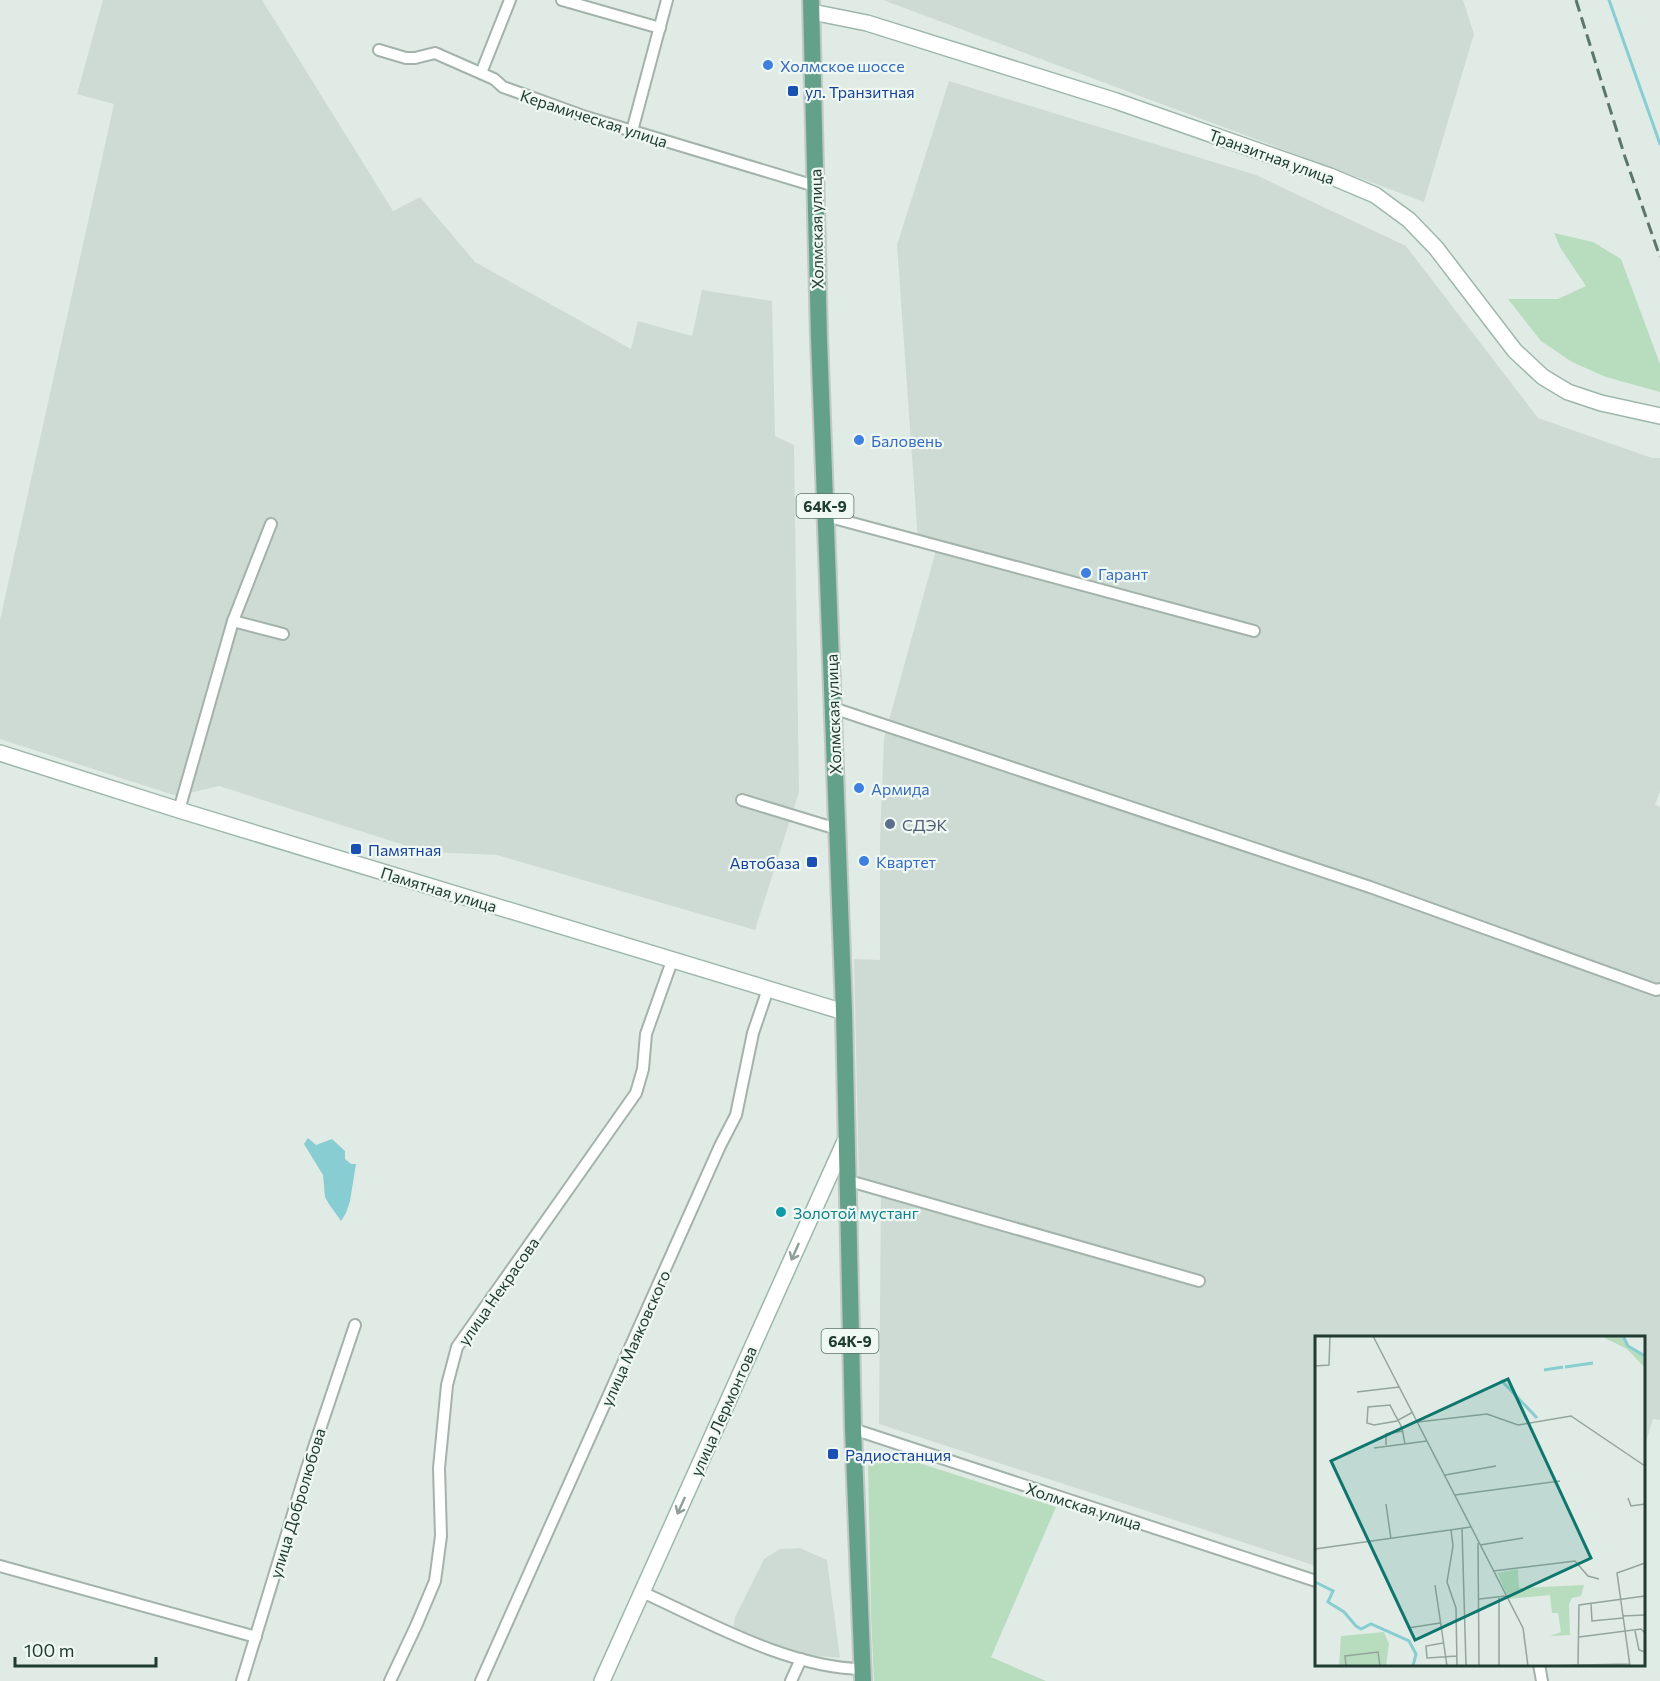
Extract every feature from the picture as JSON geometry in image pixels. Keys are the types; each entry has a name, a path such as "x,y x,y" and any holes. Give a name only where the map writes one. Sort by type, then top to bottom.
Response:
{"main road":[{"name":"Холмская улица","path":"812,6 815,186 844,1012 846,1180 862,1675"}],"street":[{"path":"481,73 510,0"},
{"path":"562,0 660,28"},
{"path":"632,131 667,0"},
{"name":"Транзитная улица","path":"812,6 1110,99 1330,176 1375,195 1409,220 1436,248 1515,351 1543,376 1568,392 1660,416"},
{"name":"Керамическая улица","path":"379,50 406,58 435,53 494,79 503,87 632,131 815,186"},
{"path":"826,516 1254,631"},
{"path":"179,810 233,621 271,524"},
{"path":"233,621 283,634"},
{"path":"833,708 1370,887 1656,990 1660,989"},
{"name":"Памятная улица","path":"0,753 179,810 844,1012"},
{"path":"742,800 837,829"},
{"name":"улица Некрасова","path":"390,1681 435,1581 441,1536 439,1468 447,1384 458,1347 636,1093 643,1068 646,1034 672,961"},
{"name":"улица Маяковского","path":"481,1681 736,1114 753,1033 768,989"},
{"name":"улица Лермонтова","path":"602,1681 845,1141"},
{"path":"846,1180 1199,1281"},
{"name":"улица Добролюбова","path":"242,1681 307,1468 355,1325"},
{"name":"Холмская улица","path":"853,1429 1315,1580"},
{"path":"0,1566 256,1637"},
{"path":"642,1592 740,1637 801,1659 862,1675"},
{"path":"791,1681 801,1659"},
{"path":"1539,1666 1542,1681"}],"shaded area":[{"path":"103,0 262,0 393,211 420,197 475,262 631,349 638,321 692,336 702,290 772,301 775,436 794,445 799,792 755,930 497,855 426,852 219,786 177,796 0,739 0,620 114,104 77,94"},
{"path":"883,0 1463,0 1474,34 1424,202"},
{"path":"949,81 1256,175 1406,246 1538,418 1652,458 1660,458 1660,791 1655,805 1660,807 1660,1420 1653,1419 1645,1445 1645,1336 1315,1336 1315,1566 879,1424 881,1192 859,1184 854,959 880,960 880,841 884,738 936,550 918,541 897,245"},
{"path":"800,1548 827,1560 840,1658 806,1655 733,1629 735,1617 764,1559 780,1549"}],"green space":[{"path":"1554,233 1593,242 1621,259 1660,364 1660,392 1606,377 1572,362 1541,341 1508,299 1558,299 1586,286 1561,249"},
{"path":"888,1453 1056,1507 991,1657 1046,1681 874,1681 868,1467 875,1454"}],"water":[{"path":"308,1138 316,1145 332,1139 345,1151 345,1159 351,1164 356,1164 350,1201 341,1221 325,1197 323,1175 304,1144"}],"waterway":[{"path":"1609,0 1660,144"}],"railway":[{"path":"1576,0 1625,157 1660,257"}],"place":[{"name":"Холмское шоссе","path":"768,65"},
{"name":"ул. Транзитная","path":"793,91"},
{"name":"Баловень","path":"859,440"},
{"name":"Гарант","path":"1086,573"},
{"name":"Армида","path":"859,788"},
{"name":"СДЭК","path":"890,824"},
{"name":"Памятная","path":"356,849"},
{"name":"Квартет","path":"864,861"},
{"name":"Автобаза","path":"812,862"},
{"name":"Золотой мустанг","path":"781,1212"},
{"name":"Радиостанция","path":"833,1454"}]}
